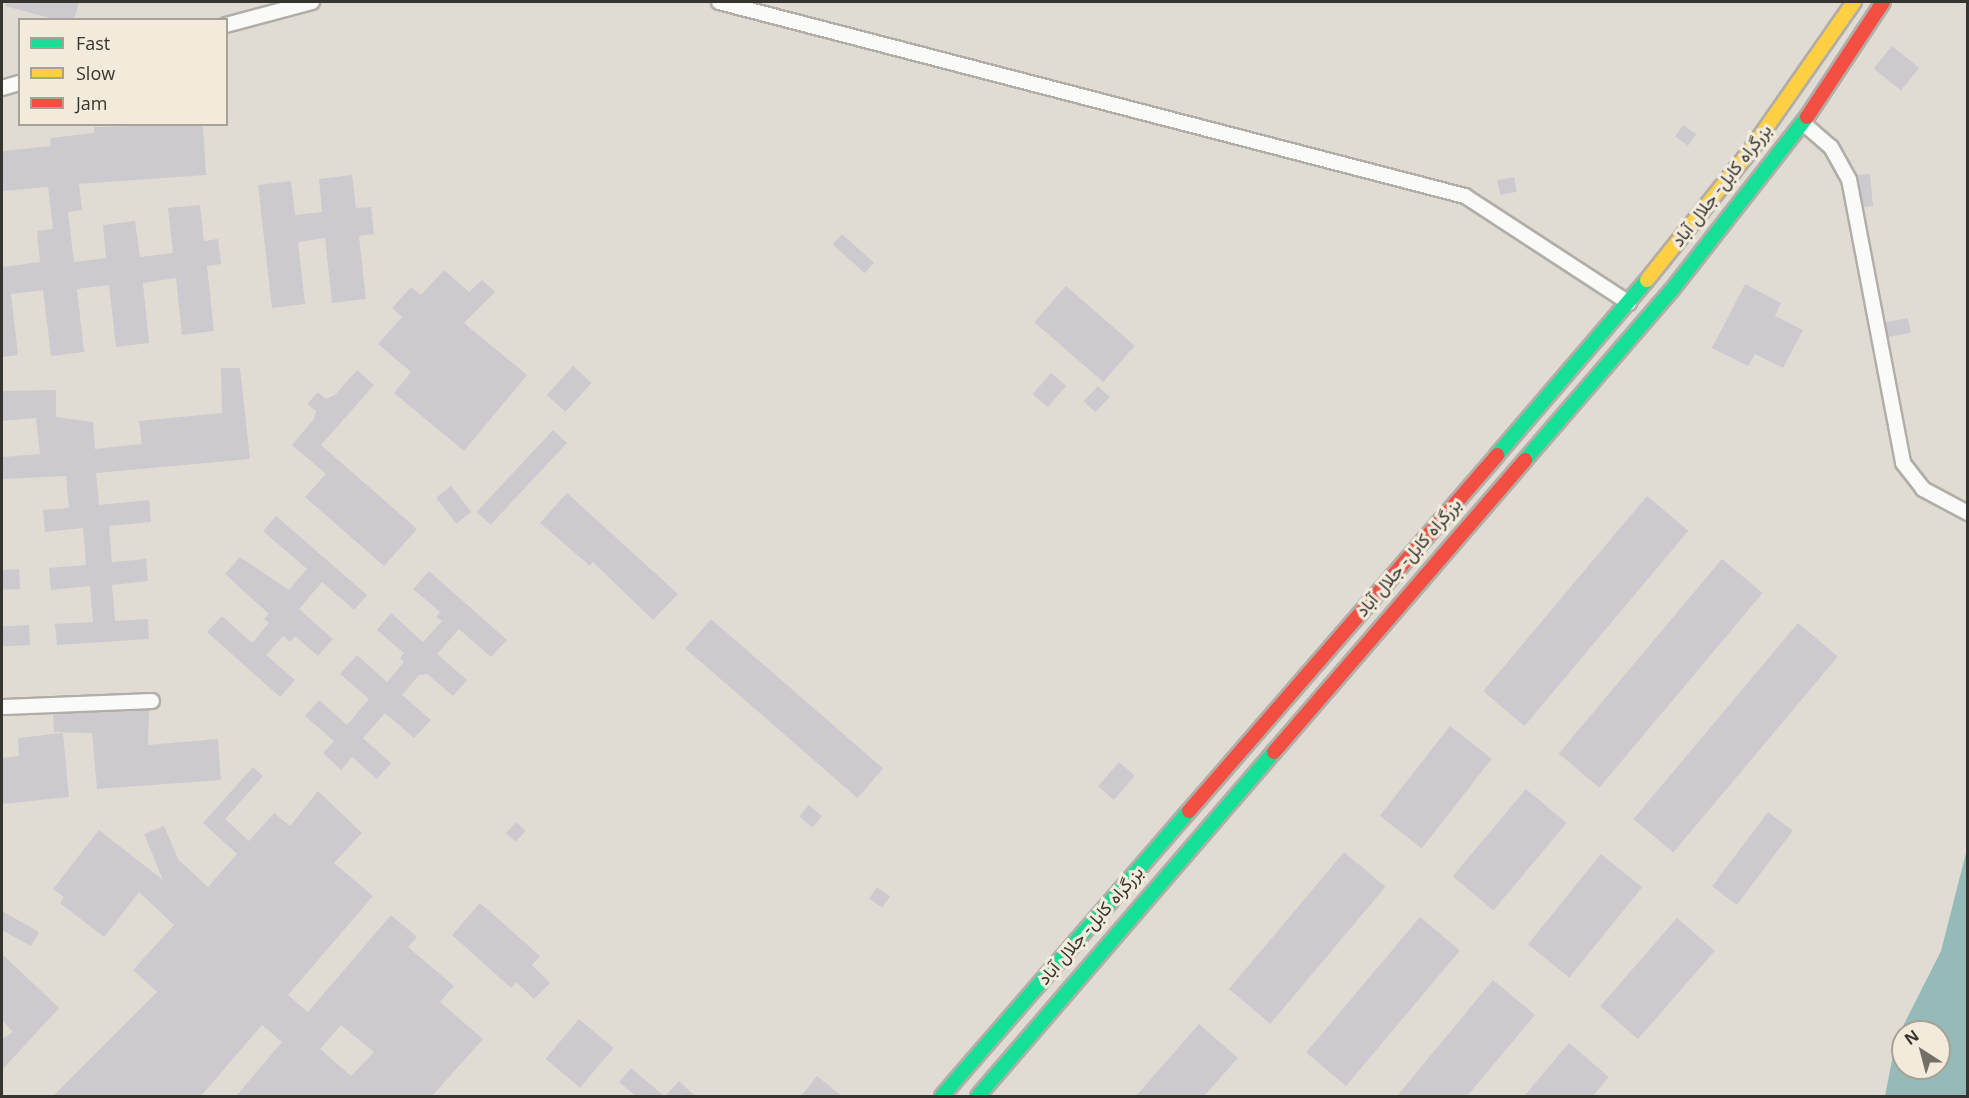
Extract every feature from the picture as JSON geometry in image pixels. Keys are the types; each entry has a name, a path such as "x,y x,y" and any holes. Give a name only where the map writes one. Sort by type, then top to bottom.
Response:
{"highway":[{"name":"بزرگراه کابل- جلال آباد","path":"946,1092 1629,303 1750,151 1854,2"},
{"name":"بزرگراه کابل- جلال آباد","path":"978,1096 1671,291 1803,123 1883,2"},
{"path":"1750,151 1770,167"},
{"path":"1651,275 1671,291"},
{"path":"1583,355 1602,371"},
{"path":"946,1092 963,1096"}],"street":[{"path":"228,24 312,2"},
{"path":"718,2 1465,196 1629,303"},
{"path":"2,88 18,84"},
{"path":"1803,123 1831,147 1849,179 1903,463 1923,489 1968,513"},
{"path":"2,707 152,701"}],"water":[{"path":"1967,849 1967,1096 1885,1096 1891,1065 1891,1080 1951,1080 1951,1020 1906,1020 1941,951"}],"building":[{"path":"6,2 79,2 75,18 50,18 5,6"},
{"path":"1892,46 1919,68 1901,91 1874,69"},
{"path":"1683,125 1696,134 1688,146 1675,136"},
{"path":"203,126 206,175 79,184 82,210 68,212 74,262 106,258 103,225 135,221 140,257 173,253 168,208 200,205 204,241 218,239 221,264 207,266 214,331 182,335 176,278 143,283 149,343 116,347 109,285 77,289 84,352 51,356 43,290 11,294 18,355 2,357 2,267 40,262 37,231 53,229 48,187 2,191 2,151 51,146 50,138 94,133 94,127"},
{"path":"1870,174 1873,206 1863,207 1857,175"},
{"path":"352,175 356,208 371,207 374,234 359,236 366,299 332,303 325,238 298,242 305,304 272,308 258,185 291,181 295,215 322,212 319,179"},
{"path":"1514,177 1517,192 1500,195 1497,180"},
{"path":"842,234 874,263 865,273 833,244"},
{"path":"444,270 469,292 482,280 495,292 464,323 527,375 464,451 394,393 411,372 378,344 402,317 392,308 411,287 421,295"},
{"path":"1745,284 1781,303 1775,316 1803,330 1783,368 1755,354 1748,366 1712,348"},
{"path":"1066,286 1135,346 1103,382 1035,322"},
{"path":"1908,318 1911,333 1887,337 1884,323"},
{"path":"573,366 592,383 565,412 547,395"},
{"path":"221,368 240,368 250,459 96,473 99,505 149,500 151,522 109,526 112,562 146,559 148,581 112,585 115,621 148,619 149,639 57,645 55,624 93,622 90,586 51,590 49,568 86,565 83,528 45,532 43,510 69,508 66,476 2,479 2,457 40,454 36,418 2,421 2,391 56,390 56,417 93,422 95,449 142,444 139,421 222,413"},
{"path":"357,370 374,385 321,445 417,529 384,566 305,497 326,474 292,445 314,419 316,411 307,404 318,392 326,399 335,395"},
{"path":"1051,373 1066,386 1048,407 1033,394"},
{"path":"1098,386 1110,397 1095,412 1084,401"},
{"path":"553,430 567,443 491,525 477,512"},
{"path":"451,486 471,512 456,524 436,498"},
{"path":"567,493 678,594 653,620 593,562 590,566 540,523"},
{"path":"1647,496 1688,531 1524,726 1483,691"},
{"path":"276,516 367,595 354,610 322,582 299,609 333,639 318,656 295,636 290,642 283,636 266,655 295,680 280,697 207,632 222,616 252,643 269,623 264,619 269,614 225,574 240,557 289,590 307,569 263,531"},
{"path":"1722,559 1763,593 1599,788 1559,754"},
{"path":"19,569 20,589 3,590 2,570"},
{"path":"429,571 507,640 491,657 459,629 437,654 467,680 453,696 427,674 419,675 402,695 431,720 414,738 385,713 363,738 391,763 377,779 352,757 341,770 323,753 334,741 305,716 319,700 347,725 369,699 340,674 357,655 387,682 404,662 400,658 404,653 377,630 391,613 423,642 442,621 436,617 440,612 413,589"},
{"path":"711,619 883,769 857,798 685,648"},
{"path":"1798,623 1838,656 1673,853 1633,819"},
{"path":"29,625 30,645 3,646 2,626"},
{"path":"149,711 148,745 218,739 221,780 97,789 92,733 54,732 53,714"},
{"path":"1450,726 1492,759 1422,848 1380,816"},
{"path":"63,733 69,797 2,804 2,758 19,756 18,738"},
{"path":"1119,762 1135,776 1114,800 1098,786"},
{"path":"253,767 263,776 225,819 249,841 274,813 290,826 318,791 362,833 334,863 373,896 288,995 308,1012 391,915 417,937 408,947 454,986 440,1002 483,1039 432,1096 236,1096 282,1042 262,1025 201,1096 53,1096 157,992 133,970 174,925 139,892 104,937 60,903 64,897 53,889 99,830 163,880 144,834 164,826 178,859 208,887 237,854 203,823","holes":["341,1025 374,1052 351,1076 320,1049"]},
{"path":"1526,789 1567,823 1493,910 1453,876"},
{"path":"809,805 822,816 812,827 799,816"},
{"path":"1768,812 1793,831 1737,905 1712,886"},
{"path":"516,822 526,831 516,842 506,833"},
{"path":"1344,852 1385,887 1270,1024 1229,989"},
{"path":"1601,854 1642,887 1569,978 1528,944"},
{"path":"877,887 890,896 882,908 869,898"},
{"path":"480,903 540,956 532,965 550,983 534,999 516,982 511,988 452,935"},
{"path":"2,911 39,932 31,946 2,930"},
{"path":"1420,917 1460,950 1346,1086 1306,1053"},
{"path":"1677,918 1715,951 1638,1039 1600,1006"},
{"path":"2,954 59,1008 2,1070 2,1039 13,1032 2,1020"},
{"path":"1493,980 1535,1015 1467,1096 1397,1096"},
{"path":"579,1019 613,1048 580,1088 546,1059"},
{"path":"1199,1024 1238,1058 1204,1096 1136,1096"},
{"path":"1569,1043 1609,1077 1593,1096 1524,1096"},
{"path":"631,1068 664,1096 636,1096 619,1082"},
{"path":"817,1076 842,1096 801,1096"},
{"path":"679,1081 695,1096 665,1096"}],"traffic: fast":[{"path":"1525,460 1671,291 1807,117"},
{"path":"1497,455 1647,280"},
{"path":"978,1096 1274,752"},
{"path":"942,1096 1189,811"}],"traffic: slow":[{"path":"1647,280 1750,151 1854,2"}],"traffic: jam":[{"path":"1807,117 1883,2"},
{"path":"1189,811 1497,455"},
{"path":"1274,752 1525,460"}]}
